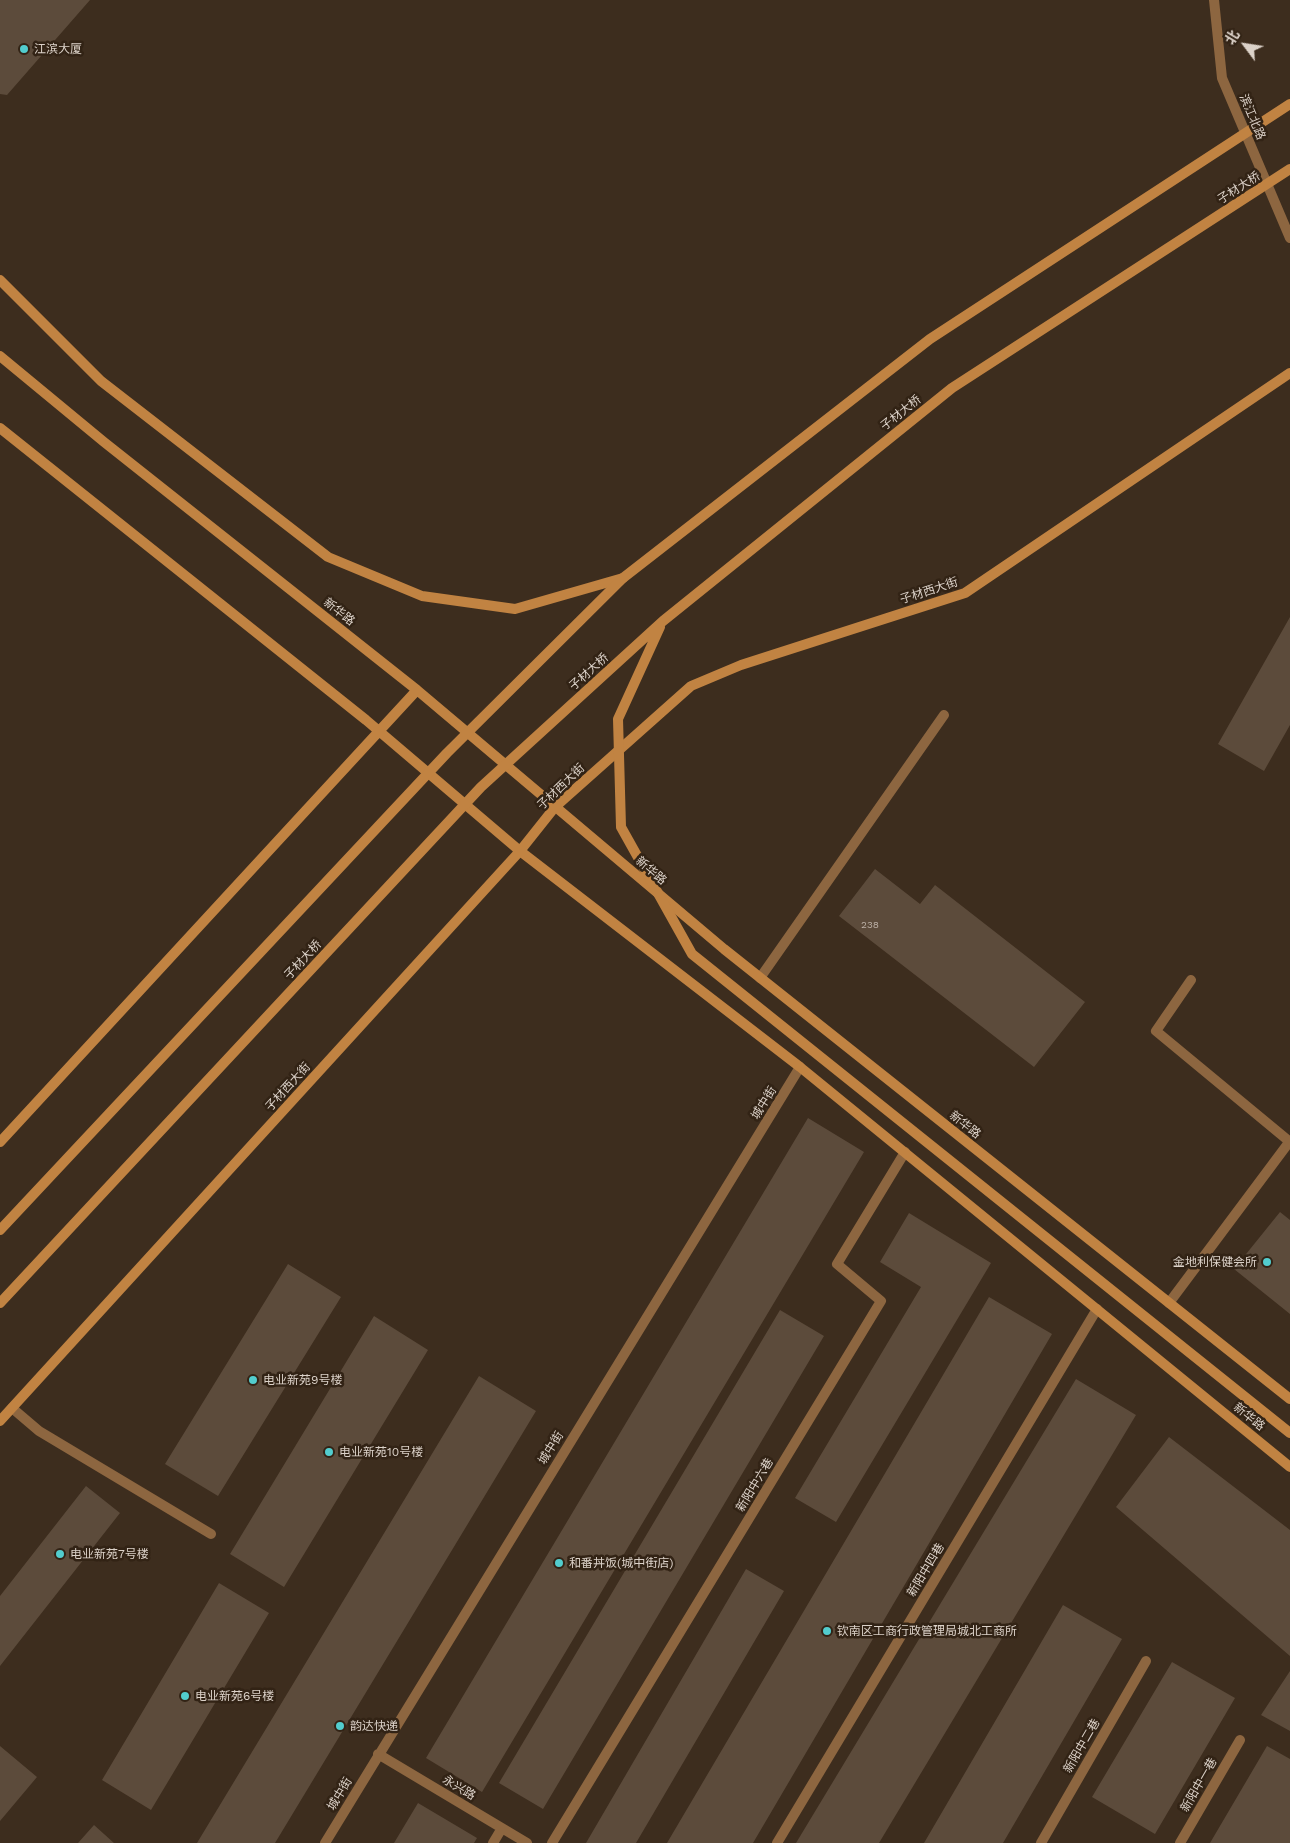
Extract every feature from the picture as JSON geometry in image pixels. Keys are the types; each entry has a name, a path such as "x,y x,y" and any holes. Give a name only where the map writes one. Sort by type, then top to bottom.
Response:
{"main road":[{"path":"0,1230 447,753 623,578 930,339 1290,104"},
{"name":"子材大桥","path":"0,1303 481,787 663,621 952,388 1290,169"},
{"path":"0,280 101,381 328,557 422,596 515,609 623,578"},
{"name":"新华路","path":"0,356 104,442 418,690 760,978 1290,1399"},
{"name":"子材西大街","path":"0,1421 520,851 555,807 691,686 741,665 965,593 1290,373"},
{"name":"新华路","path":"0,428 379,732 520,851 800,1067 1290,1467"},
{"path":"663,621 618,719 620,827 692,954 1290,1433"},
{"path":"0,1142 418,690"}],"street":[{"name":"滨江北路","path":"1214,0 1222,78 1290,238"},
{"path":"760,978 944,715"},
{"path":"1169,1303 1290,1142 1156,1031 1191,980"},
{"name":"城中街","path":"325,1843 800,1067"},
{"name":"新阳中六巷","path":"552,1843 881,1301 837,1264 905,1152"},
{"name":"新阳中四巷","path":"777,1843 1097,1309"},
{"path":"12,1408 39,1431 211,1534"},
{"name":"新阳中二巷","path":"1041,1843 1146,1661"},
{"name":"新阳中一巷","path":"1180,1843 1240,1740"},
{"name":"永兴路","path":"378,1754 527,1843"},
{"path":"493,1843 502,1828"}],"building":[{"name":"江滨大厦","path":"0,0 90,0 7,95 0,94"},
{"path":"1290,617 1290,725 1264,771 1218,744"},
{"path":"875,869 920,904 935,885 1085,1002 1034,1067 839,916"},
{"path":"808,1118 864,1152 482,1792 426,1758"},
{"path":"1280,1212 1290,1220 1290,1314 1234,1269"},
{"path":"909,1213 991,1263 836,1522 795,1498 921,1287 880,1262"},
{"name":"电业新苑9号楼","path":"288,1264 341,1297 218,1496 165,1464"},
{"path":"989,1297 1052,1334 753,1843 667,1843"},
{"path":"780,1310 824,1336 543,1809 499,1783"},
{"name":"电业新苑10号楼","path":"374,1316 428,1350 284,1587 230,1554"},
{"path":"479,1376 536,1411 275,1843 197,1843"},
{"path":"1076,1379 1136,1415 879,1843 796,1843"},
{"path":"1169,1437 1290,1530 1290,1656 1116,1507"},
{"name":"电业新苑7号楼","path":"86,1486 120,1513 0,1666 0,1596"},
{"path":"746,1569 784,1591 636,1843 586,1843"},
{"name":"电业新苑6号楼","path":"219,1583 269,1613 151,1810 102,1780"},
{"path":"1063,1605 1122,1639 1003,1843 924,1843"},
{"path":"1172,1662 1235,1698 1155,1834 1092,1797"},
{"path":"1290,1671 1290,1731 1261,1715"},
{"path":"0,1746 37,1777 0,1821"},
{"path":"1267,1746 1290,1759 1290,1843 1210,1843"},
{"path":"418,1803 477,1838 474,1843 394,1843"},
{"path":"94,1825 114,1843 78,1843"}],"place":[{"name":"江滨大厦","path":"24,49"},
{"name":"金地利保健会所","path":"1267,1262"},
{"name":"电业新苑9号楼","path":"253,1380"},
{"name":"电业新苑10号楼","path":"329,1452"},
{"name":"电业新苑7号楼","path":"60,1554"},
{"name":"和番丼饭(城中街店)","path":"559,1563"},
{"name":"钦南区工商行政管理局城北工商所","path":"827,1631"},
{"name":"电业新苑6号楼","path":"185,1696"},
{"name":"韵达快递","path":"340,1726"}]}
